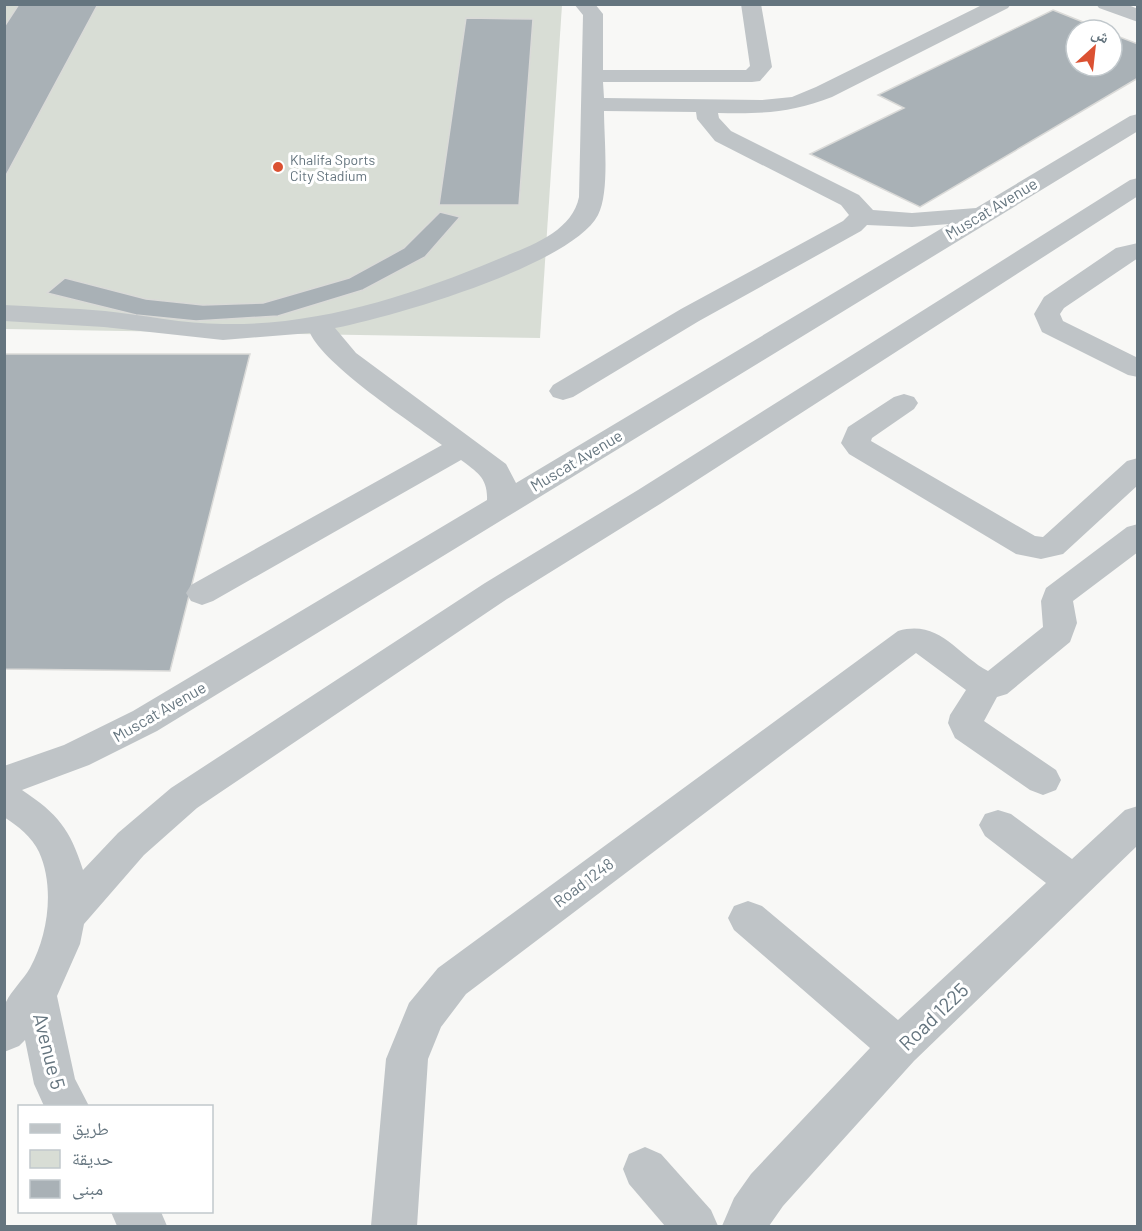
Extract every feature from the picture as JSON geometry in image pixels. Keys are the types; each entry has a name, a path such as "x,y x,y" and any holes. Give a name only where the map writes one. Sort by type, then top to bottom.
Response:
{"street":[{"path":"4,314 106,319 208,332 268,331 319,324 401,304 499,268 544,247 571,231 580,222 591,202 593,14 584,4"},
{"path":"593,76 752,76 761,68 751,4"},
{"path":"593,104 778,106 812,98 1001,4"},
{"path":"1107,4 1137,16"},
{"path":"563,391 690,315 852,226 861,217 861,211 850,200 723,136 708,119 706,107"},
{"name":"Muscat Avenue","path":"4,781 66,760 103,744 145,721 1137,121"},
{"path":"68,914 131,844 184,798 496,591 649,497 1137,185"},
{"path":"861,217 912,220 983,213"},
{"path":"1137,250 1125,253 1053,303 1047,314 1052,326 1137,369"},
{"path":"319,324 325,337 346,359 495,471 503,487 502,505"},
{"path":"904,403 858,434 856,442 859,447 1027,546 1041,549 1052,546 1137,468"},
{"path":"202,593 463,446"},
{"path":"1043,780 968,728 966,723 968,715 987,685 995,684 1058,633 1062,622 1056,603 1058,596 1130,551"},
{"name":"Road 1248","path":"393,1221 407,1059 424,1016 437,998 470,966 910,640 923,641 978,682 987,685"},
{"path":"4,798 20,805 49,834 66,870 68,914 63,940 53,966 36,994 4,1033"},
{"name":"Road 1225","path":"746,1227 750,1214 767,1190 899,1047 1137,821"},
{"path":"998,825 1074,882"},
{"path":"748,918 899,1047"},
{"name":"Avenue 5","path":"36,994 55,1084 66,1105"},
{"path":"645,1169 695,1227"},
{"path":"135,1213 144,1227"}],"green space":[{"name":"Khalifa Sports City Stadium","path":"5,5 562,5 540,338 5,329"}],"building":[{"path":"19,4 98,4 4,179 4,27"},
{"path":"1053,10 1073,18 1064,18 1064,78 1124,78 1124,39 1138,44 1138,78 920,207 810,154 904,108 878,95"},
{"path":"466,18 533,19 519,205 439,205"},
{"path":"440,212 460,217 425,257 363,290 278,316 196,321 136,315 47,293 65,278 146,299 203,305 263,303 349,278 404,248"},
{"path":"4,354 250,354 170,671 4,669"}],"place":[{"name":"Khalifa Sports City Stadium","path":"278,167"}]}
